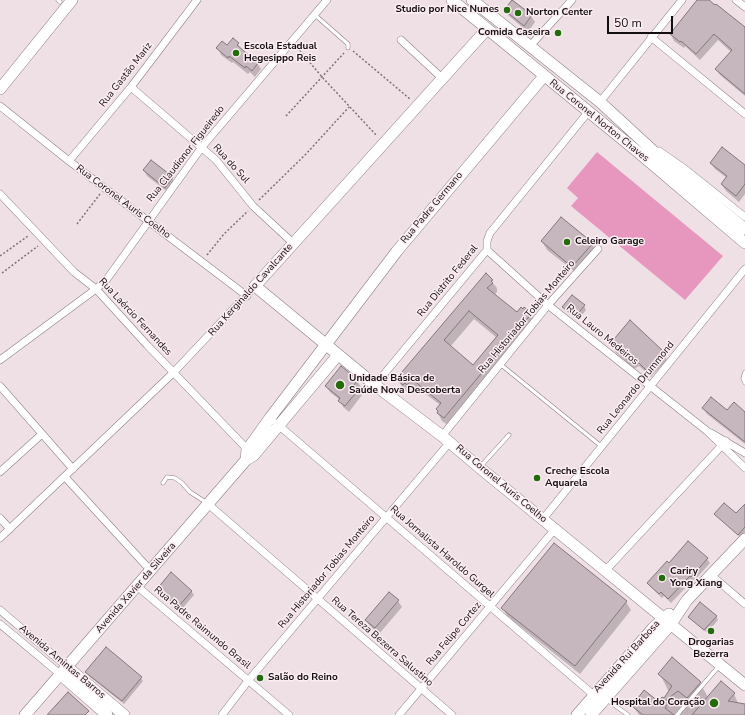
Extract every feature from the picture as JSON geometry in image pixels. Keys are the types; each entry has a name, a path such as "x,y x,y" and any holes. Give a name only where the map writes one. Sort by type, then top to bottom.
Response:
{"street":[{"name":"Rua Gastão Mariz","path":"69,161 131,87 197,0"},
{"name":"Rua Claudionor Figueiredo","path":"0,360 96,289 116,268 148,220 202,147 291,40 327,0"},
{"name":"Rua Coronel Norton Chaves","path":"452,0 589,111 745,243"},
{"name":"Rua Coronel Norton Chaves","path":"472,0 600,102 648,144 675,171 745,229"},
{"path":"530,46 572,0"},
{"path":"600,102 682,0"},
{"path":"736,0 745,7"},
{"path":"0,89 64,2"},
{"name":"Rua Kerginaldo Cavalcante","path":"0,538 173,373 247,296 293,243 487,29"},
{"path":"651,38 745,114"},
{"path":"401,40 442,79"},
{"name":"Rua Padre Germano","path":"325,345 397,251 544,76"},
{"path":"559,88 567,88 569,84 568,77"},
{"name":"Rua do Sul","path":"131,87 216,160 253,206 293,243"},
{"name":"Rua Coronel Auris Coelho","path":"0,106 69,161 247,296"},
{"name":"Rua Distrito Federal","path":"375,385 487,250 487,241 490,233 589,111"},
{"name":"Rua Coronel Norton Chaves","path":"648,144 685,169 745,216"},
{"name":"Rua Laércio Fernandes","path":"0,194 74,272 96,289 249,455"},
{"name":"Rua Historiador Tobias Monteiro","path":"222,715 248,681 386,518 446,439 500,364 548,305 598,249"},
{"name":"Rua Lauro Medeiros","path":"487,250 548,305 649,387 724,444 745,468"},
{"name":"Rua Leonardo Drummond","path":"543,519 745,269"},
{"name":"Rua Coronel Auris Coelho","path":"255,286 325,345 446,439 745,685"},
{"name":"Avenida Xavier da Silveira","path":"249,455 270,418 325,345"},
{"name":"Avenida Xavier da Silveira","path":"25,715 63,670 138,587 207,503 249,455 279,426 338,355"},
{"path":"0,386 73,469"},
{"name":"Rua Jornalista Haroldo Gurgel","path":"270,418 490,607 600,698"},
{"path":"0,472 42,434"},
{"path":"606,570 724,444"},
{"name":"Rua Lauro Medeiros","path":"724,444 745,453"},
{"path":"65,477 151,571"},
{"name":"Rua Tereza Bezerra Salustino","path":"207,503 421,690 452,715"},
{"path":"0,518 10,529"},
{"name":"Rua Felipe Cortez","path":"399,715 555,529"},
{"name":"Avenida Rui Barbosa","path":"591,715 600,698 667,620 745,539"},
{"path":"711,575 745,604"},
{"name":"Rua Padre Raimundo Brasil","path":"138,587 289,715"},
{"name":"Avenida Amintas Barros","path":"0,610 63,670 107,715"},
{"name":"Avenida Amintas Barros","path":"0,624 124,715"},
{"name":"Avenida Rui Barbosa","path":"577,715 600,698"}],"lane":[{"path":"314,14 348,44 348,48"},
{"path":"500,364 601,446"},
{"path":"745,372 743,378 745,383"},
{"path":"480,468 509,435"},
{"path":"163,483 167,477 175,478 190,492 207,503"},
{"path":"678,715 720,665"},
{"path":"600,698 628,715"}],"path":[{"path":"291,40 349,107 384,143"},
{"path":"286,116 348,48 418,106"},
{"path":"201,262 224,234 306,154 349,107"},
{"path":"77,224 105,188"},
{"path":"0,256 34,231"},
{"path":"2,273 44,241"}],"shaded area":[{"path":"597,152 723,256 685,300 571,206 578,198 567,188"}],"building":[{"name":"Norton Center","path":"512,0 532,15 524,26 504,10"},
{"path":"697,0 709,0 745,27 745,94 715,69 732,50 714,34 696,54 670,34"},
{"name":"Escola Estadual Hegesippo Reis","path":"233,38 239,43 237,45 258,63 252,71 246,66 245,68 229,56 228,58 216,48 222,41 227,45"},
{"path":"722,147 745,165 745,184 736,196 721,184 727,176 710,163"},
{"path":"151,160 173,177 165,188 143,170"},
{"name":"Celeiro Garage","path":"561,217 593,243 572,267 541,241"},
{"path":"486,273 493,280 491,281 493,283 487,288 517,312 521,307 523,309 524,307 532,313 444,418 437,413 438,411 436,409 441,403 412,379 407,385 405,383 403,385 396,379","holes":["469,311 498,335 473,365 444,340"]},
{"path":"572,295 585,305 575,317 562,307"},
{"path":"630,320 663,351 646,370 634,358 629,361 610,344"},
{"name":"Unidade Básica de Saúde Nova Descoberta","path":"341,366 358,380 354,385 359,389 345,406 338,401 340,398 325,386"},
{"path":"711,397 727,410 734,402 745,412 745,442 702,408"},
{"path":"724,503 736,513 745,504 745,527 738,535 714,514"},
{"path":"688,541 708,558 668,599 661,592 659,594 647,583 667,561 669,563"},
{"path":"554,543 627,601 575,666 501,608"},
{"path":"171,572 192,591 178,607 157,589"},
{"path":"389,592 399,600 375,628 365,620"},
{"path":"700,602 717,616 704,630 688,617"},
{"path":"106,647 142,677 122,701 85,672"},
{"path":"672,657 701,682 687,698 678,691 666,700 669,702 665,708 674,715 643,715 632,706 644,690 659,702 662,697 664,698 672,686 658,674"},
{"name":"Hospital do Coração","path":"721,681 735,693 728,701 745,704 745,715 692,715"},
{"path":"68,692 89,711 85,715 47,715"}],"place":[{"name":"Studio por Nice Nunes","path":"507,10"},
{"name":"Norton Center","path":"518,13"},
{"name":"Comida Caseira","path":"558,33"},
{"name":"Escola Estadual Hegesippo Reis","path":"236,53"},
{"name":"Celeiro Garage","path":"567,242"},
{"name":"Unidade Básica de Saúde Nova Descoberta","path":"340,385"},
{"name":"Creche Escola Aquarela","path":"537,478"},
{"name":"Cariry Yong Xiang","path":"662,578"},
{"name":"Drogarias Bezerra","path":"711,631"},
{"name":"Salão do Reino","path":"260,678"},
{"name":"Hospital do Coração","path":"714,703"}]}
